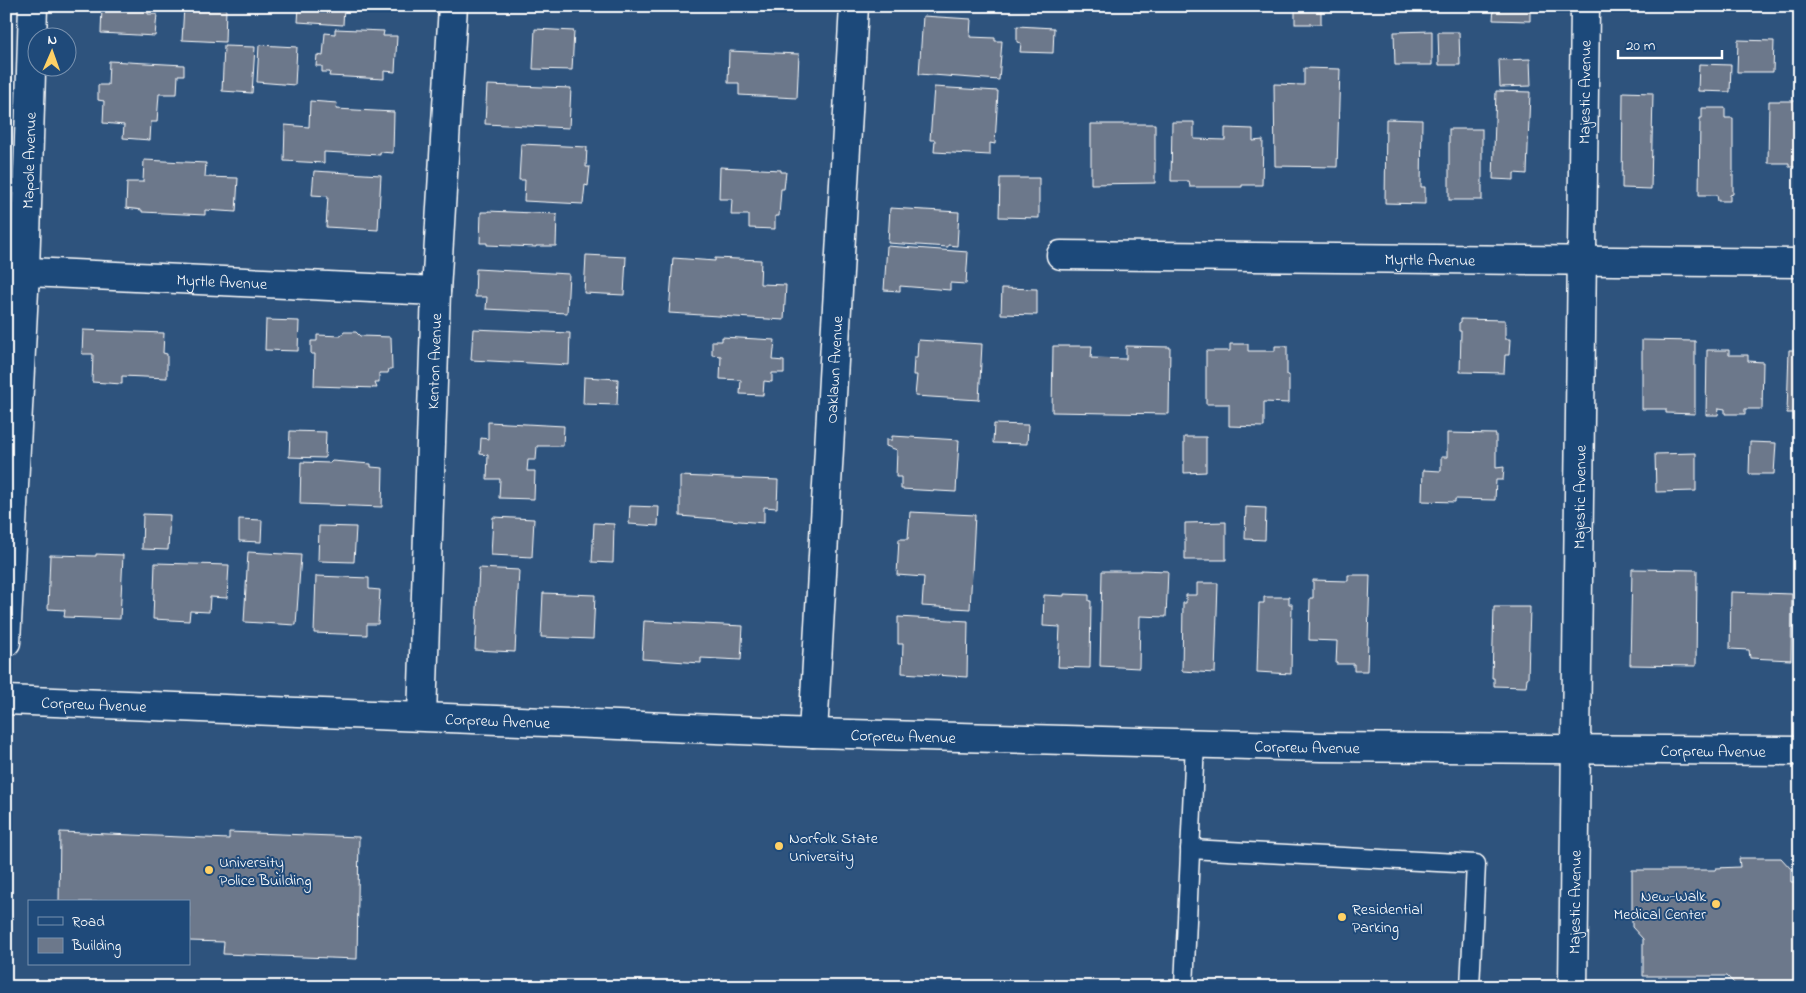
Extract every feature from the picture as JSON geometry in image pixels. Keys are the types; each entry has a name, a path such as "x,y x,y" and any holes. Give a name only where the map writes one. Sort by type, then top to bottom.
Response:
{"street":[{"name":"Mapole Avenue","path":"6,642 16,271 33,6"},
{"name":"Kenton Avenue","path":"422,716 436,291 453,6"},
{"name":"Oaklawn Avenue","path":"813,733 854,6"},
{"name":"Majestic Avenue","path":"1573,987 1585,6"},
{"name":"Myrtle Avenue","path":"1061,255 1800,263"},
{"name":"Myrtle Avenue","path":"16,271 436,291"},
{"name":"Corprew Avenue","path":"6,700 813,733 1321,747 1800,751"}],"lane":[{"path":"1184,987 1195,743"},
{"path":"1190,849 1476,864 1470,987"}],"building":[{"path":"102,6 148,6 148,14 157,14 155,36 101,33"},
{"path":"184,6 226,8 225,42 182,40"},
{"path":"299,6 344,6 343,25 298,22"},
{"path":"949,6 989,6 989,9"},
{"path":"1295,6 1321,6 1321,24 1295,24"},
{"path":"1494,6 1530,6 1530,21 1493,20"},
{"path":"923,16 971,19 970,37 995,38 995,41 1002,41 999,80 919,74"},
{"path":"1017,26 1054,28 1053,53 1020,52 1021,43 1017,42"},
{"path":"335,29 384,31 383,36 397,36 395,72 384,71 384,79 329,76 330,72 322,72 322,66 316,66 317,55 323,56 325,33 335,34"},
{"path":"535,29 574,31 572,70 533,69"},
{"path":"1432,31 1432,65 1395,65 1394,32"},
{"path":"1438,32 1459,32 1460,65 1439,65"},
{"path":"1738,40 1774,41 1773,72 1737,72"},
{"path":"259,45 297,47 295,85 257,82"},
{"path":"224,46 255,47 252,93 222,91"},
{"path":"729,51 799,54 797,98 739,95 739,83 728,83"},
{"path":"1530,59 1531,86 1500,87 1499,60"},
{"path":"109,61 184,65 184,75 178,75 177,94 159,94 157,122 151,122 150,140 123,138 124,125 103,123 104,101 98,100 98,85 108,85"},
{"path":"1699,64 1731,65 1730,92 1698,91"},
{"path":"1304,68 1340,69 1337,167 1275,166 1274,84 1304,85"},
{"path":"487,85 571,88 569,128 485,124"},
{"path":"934,87 998,91 995,144 990,143 990,155 934,152 935,140 930,140"},
{"path":"1496,91 1530,92 1527,174 1514,173 1514,180 1493,179"},
{"path":"1623,92 1653,93 1651,189 1622,188"},
{"path":"310,101 337,103 336,109 394,112 393,153 380,152 380,155 324,152 324,163 284,161 285,125 309,127"},
{"path":"1769,101 1800,101 1800,167 1789,167 1789,163 1768,163"},
{"path":"1702,108 1725,108 1725,118 1733,118 1733,194 1730,195 1730,201 1718,201 1717,195 1699,195 1700,118 1702,118"},
{"path":"1386,119 1422,120 1421,187 1425,187 1425,204 1385,203"},
{"path":"1172,122 1194,122 1194,139 1225,140 1225,128 1253,129 1253,141 1263,140 1262,185 1190,187 1189,181 1171,181"},
{"path":"1091,124 1155,124 1155,183 1091,184"},
{"path":"1449,129 1482,129 1482,200 1449,200"},
{"path":"521,144 587,147 586,167 590,167 588,186 585,185 583,204 524,201 525,180 519,180"},
{"path":"144,160 206,163 205,177 238,178 236,212 205,210 205,215 142,212 142,210 126,208 127,182 143,182"},
{"path":"720,167 781,170 781,172 786,172 784,189 781,189 779,216 775,216 775,229 749,228 749,215 731,215 732,199 719,199"},
{"path":"314,171 381,175 378,230 326,227 328,196 312,195"},
{"path":"1000,178 1039,178 1039,218 999,217"},
{"path":"890,208 959,212 957,246 888,243"},
{"path":"481,212 557,214 556,246 536,247 480,243"},
{"path":"887,246 968,252 966,284 950,283 950,290 900,286 900,291 884,290"},
{"path":"586,255 626,257 624,295 584,293"},
{"path":"673,258 715,261 715,258 761,260 760,284 786,285 784,320 669,313"},
{"path":"476,269 569,274 567,313 486,309 487,297 475,297"},
{"path":"1002,288 1037,289 1037,315 1001,314"},
{"path":"1461,319 1505,320 1505,339 1510,339 1509,355 1505,355 1504,373 1460,372 1461,331 1459,331 1459,323"},
{"path":"266,320 299,321 298,351 265,350"},
{"path":"473,329 570,333 569,365 471,360"},
{"path":"83,330 164,333 163,353 167,354 167,378 122,376 122,384 92,382 93,354 82,354"},
{"path":"344,332 356,332 360,336 391,337 392,369 389,369 388,373 379,373 379,383 375,383 377,388 314,386 315,354 311,354 311,341 317,341 317,335 341,336"},
{"path":"722,337 775,340 773,360 784,361 784,373 772,373 772,382 764,381 763,395 740,394 741,380 720,379 721,356 712,355 712,341 722,341"},
{"path":"918,340 982,344 979,400 915,396 917,375 913,375 914,358 917,358"},
{"path":"1642,340 1695,341 1695,414 1666,413 1666,409 1642,409"},
{"path":"1230,344 1248,344 1248,351 1275,351 1275,346 1287,346 1289,403 1264,402 1264,427 1229,426 1229,404 1206,404 1206,351 1230,351"},
{"path":"1053,346 1092,346 1091,358 1126,359 1126,346 1170,347 1169,414 1052,412"},
{"path":"1707,350 1729,350 1729,355 1748,355 1748,361 1763,362 1762,409 1745,409 1745,414 1725,414 1725,409 1719,408 1718,415 1706,415"},
{"path":"1789,350 1800,350 1800,413 1787,413"},
{"path":"584,377 618,379 617,405 583,404"},
{"path":"488,422 564,426 563,446 537,446 536,460 528,460 527,471 535,471 534,499 499,498 500,479 487,479 488,455 480,454 481,438 488,439"},
{"path":"994,424 1028,425 1027,444 993,443"},
{"path":"290,431 326,432 325,458 289,457"},
{"path":"1447,433 1496,434 1496,468 1504,467 1503,480 1496,480 1495,500 1455,499 1455,502 1422,501 1423,470 1441,471 1441,457 1447,457"},
{"path":"892,436 959,440 956,492 901,489 901,477 896,477 897,450 886,446 886,440 892,440"},
{"path":"1184,437 1206,437 1206,472 1184,473"},
{"path":"1750,442 1776,443 1774,474 1749,474"},
{"path":"1696,453 1696,491 1656,492 1655,454"},
{"path":"332,461 371,464 371,467 383,468 382,507 300,504 301,462 330,463"},
{"path":"680,476 778,480 777,508 764,507 764,523 680,516"},
{"path":"630,506 659,507 658,526 629,524"},
{"path":"1246,507 1266,508 1265,540 1245,539"},
{"path":"910,512 975,515 970,609 922,606 924,577 897,575 899,539 908,539"},
{"path":"143,514 170,515 168,550 142,549"},
{"path":"493,517 534,519 532,557 491,555"},
{"path":"239,519 262,520 261,542 239,541"},
{"path":"1226,522 1226,560 1185,560 1185,523"},
{"path":"594,523 614,524 613,563 592,562"},
{"path":"319,526 356,527 354,562 318,561"},
{"path":"248,552 301,555 296,625 244,622"},
{"path":"96,554 123,555 120,619 64,617 65,610 48,609 50,555 96,556"},
{"path":"155,563 229,565 227,598 210,597 209,612 190,611 189,621 153,619"},
{"path":"479,568 519,570 515,652 475,650"},
{"path":"1632,569 1697,570 1696,666 1630,665"},
{"path":"1102,571 1168,571 1166,617 1140,616 1139,668 1100,666"},
{"path":"1348,575 1370,575 1367,671 1354,671 1354,664 1336,664 1337,641 1309,640 1310,598 1313,598 1313,580 1348,581"},
{"path":"316,576 369,578 369,589 380,590 378,624 367,624 367,635 314,633"},
{"path":"1197,583 1218,583 1215,673 1182,671 1183,603 1186,603 1186,595 1197,595"},
{"path":"1731,592 1792,594 1791,660 1750,658 1749,650 1730,649"},
{"path":"543,593 595,595 593,639 541,637"},
{"path":"1064,594 1089,595 1089,601 1091,601 1090,668 1058,667 1060,627 1043,626 1044,595 1064,596"},
{"path":"1264,597 1289,597 1289,604 1292,604 1291,674 1257,672 1259,603 1264,603"},
{"path":"1494,607 1530,607 1528,678 1526,687 1494,686 1494,678 1492,678"},
{"path":"898,617 968,621 967,677 902,673 903,644 898,644"},
{"path":"644,621 743,626 741,660 701,658 701,663 642,659"},
{"name":"University Police Building","path":"60,832 229,839 229,832 359,837 357,959 223,954 224,942 190,941 190,900 59,900"},
{"name":"New-Walk Medical Center","path":"1739,858 1781,858 1791,869 1791,882 1800,882 1800,987 1738,987 1727,976 1643,976 1643,939 1632,927 1632,870 1715,870 1716,868 1740,867"}],"place":[{"name":"Norfolk State University","path":"779,846"},
{"name":"University Police Building","path":"209,870"},
{"name":"New-Walk Medical Center","path":"1716,904"},
{"name":"Residential Parking","path":"1342,917"}]}
